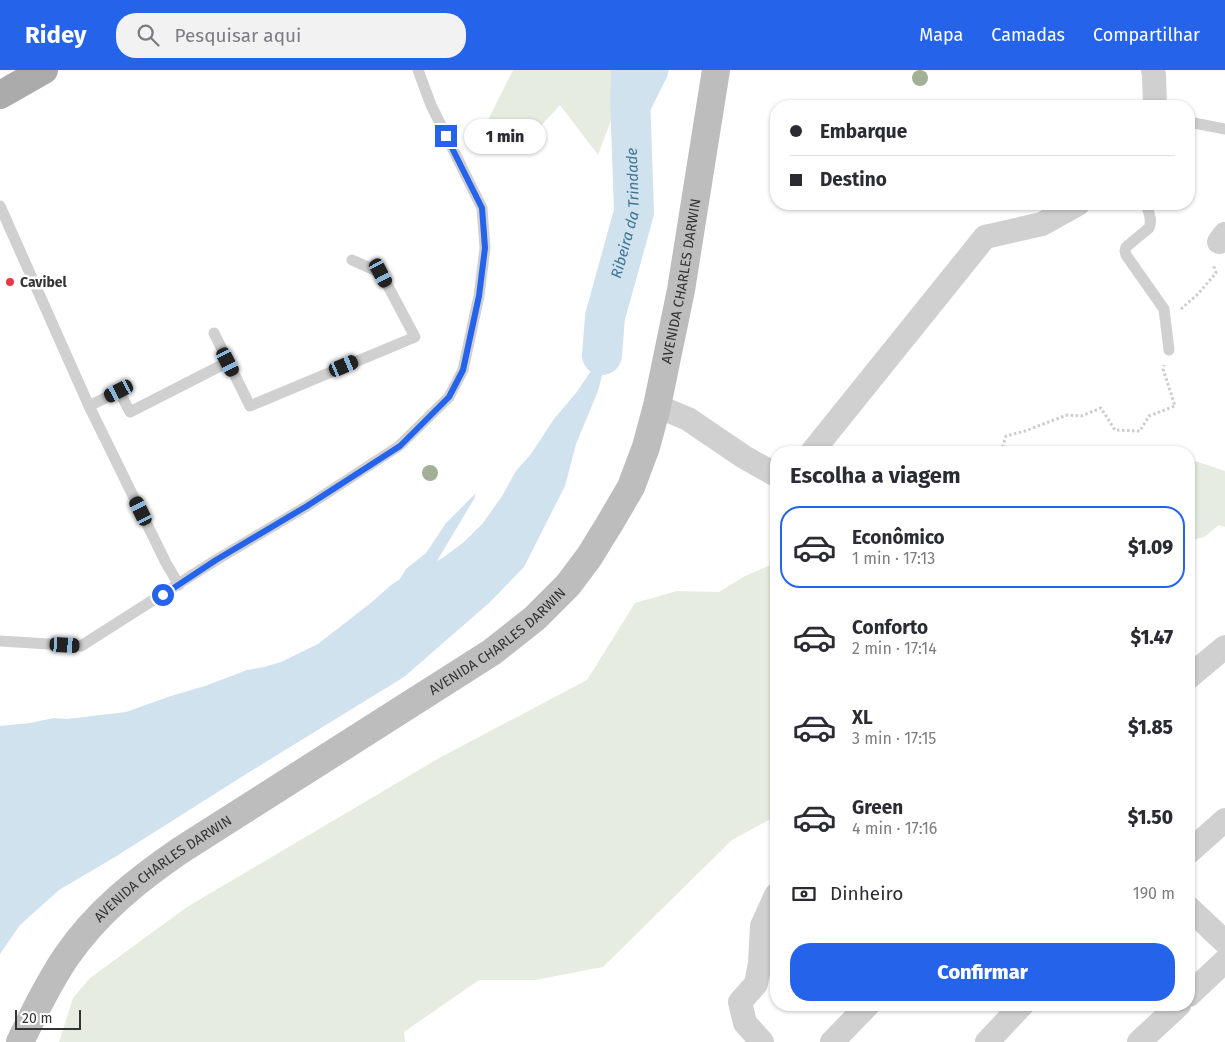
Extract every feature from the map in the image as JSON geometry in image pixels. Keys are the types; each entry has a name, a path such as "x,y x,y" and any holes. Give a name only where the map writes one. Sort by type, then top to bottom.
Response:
{"main road":[{"path":"0,95 44,70"},
{"name":"AVENIDA CHARLES DARWIN","path":"20,1042 42,997 66,957 94,922 120,896 181,850 492,652 535,618 568,585 610,523 634,479 646,447 657,406 681,290 716,70"}],"street":[{"path":"1152,70 1154,75 1155,100"},
{"path":"817,446 985,237 1042,224 1067,210"},
{"path":"657,406 688,419 744,457 770,472"},
{"path":"1195,672 1225,648"},
{"path":"1195,847 1225,820"},
{"path":"762,1042 745,1023 740,1002 756,984 760,963 762,926 770,908"},
{"path":"1195,914 1225,942"},
{"path":"1195,989 1225,961"},
{"path":"832,1042 862,1011"},
{"path":"987,1042 1016,1011"},
{"path":"1139,1042 1172,1011"}],"lane":[{"path":"0,641 82,646 400,446 449,397 463,370 479,296 485,248 482,208 431,105 418,70"},
{"path":"1195,123 1225,130"},
{"path":"0,206 89,406 166,563 179,585"},
{"path":"1148,210 1151,221 1149,228 1126,247 1125,251 1164,309 1169,350"},
{"path":"214,333 250,406 415,337 381,273 352,260"},
{"path":"89,406 119,391 130,412 228,362"}],"path":[{"path":"1164,309 1181,309 1198,294 1216,273 1210,254 1222,238"},
{"path":"1003,446 1006,436 1067,415 1081,416 1101,408 1115,430 1140,431 1149,416 1175,406 1163,369 1169,350"}],"shaded area":[{"path":"513,70 614,70 612,118 598,155 560,105 516,153 489,118"},
{"path":"1195,461 1225,471 1225,527 1219,525 1204,537 1195,539"},
{"path":"770,566 770,819 732,840 603,967 535,980 479,980 404,1032 405,1042 59,1042 73,998 90,978 187,907 441,757 587,680 635,603 677,591 719,592 745,576"}],"water":[{"path":"611,70 669,70 646,119 615,133 612,118"},
{"path":"602,355 604,368 598,391 576,444 565,486 524,567 489,603 404,677 59,890 20,925 0,954 0,726 54,718 67,719 126,712 247,670 281,662 318,644 400,579 406,569 426,553 446,523 476,493 437,561 464,542 483,523 502,496 516,471 531,454 554,419 576,393"}],"waterway":[{"name":"Ribeira da Trindade","path":"602,355 605,317 634,212 630,95 632,70"}],"place":[{"name":"Cavibel","path":"10,282"}],"route":[{"path":"163,595 400,446 449,397 463,370 479,296 485,248 482,208 446,136"}]}
